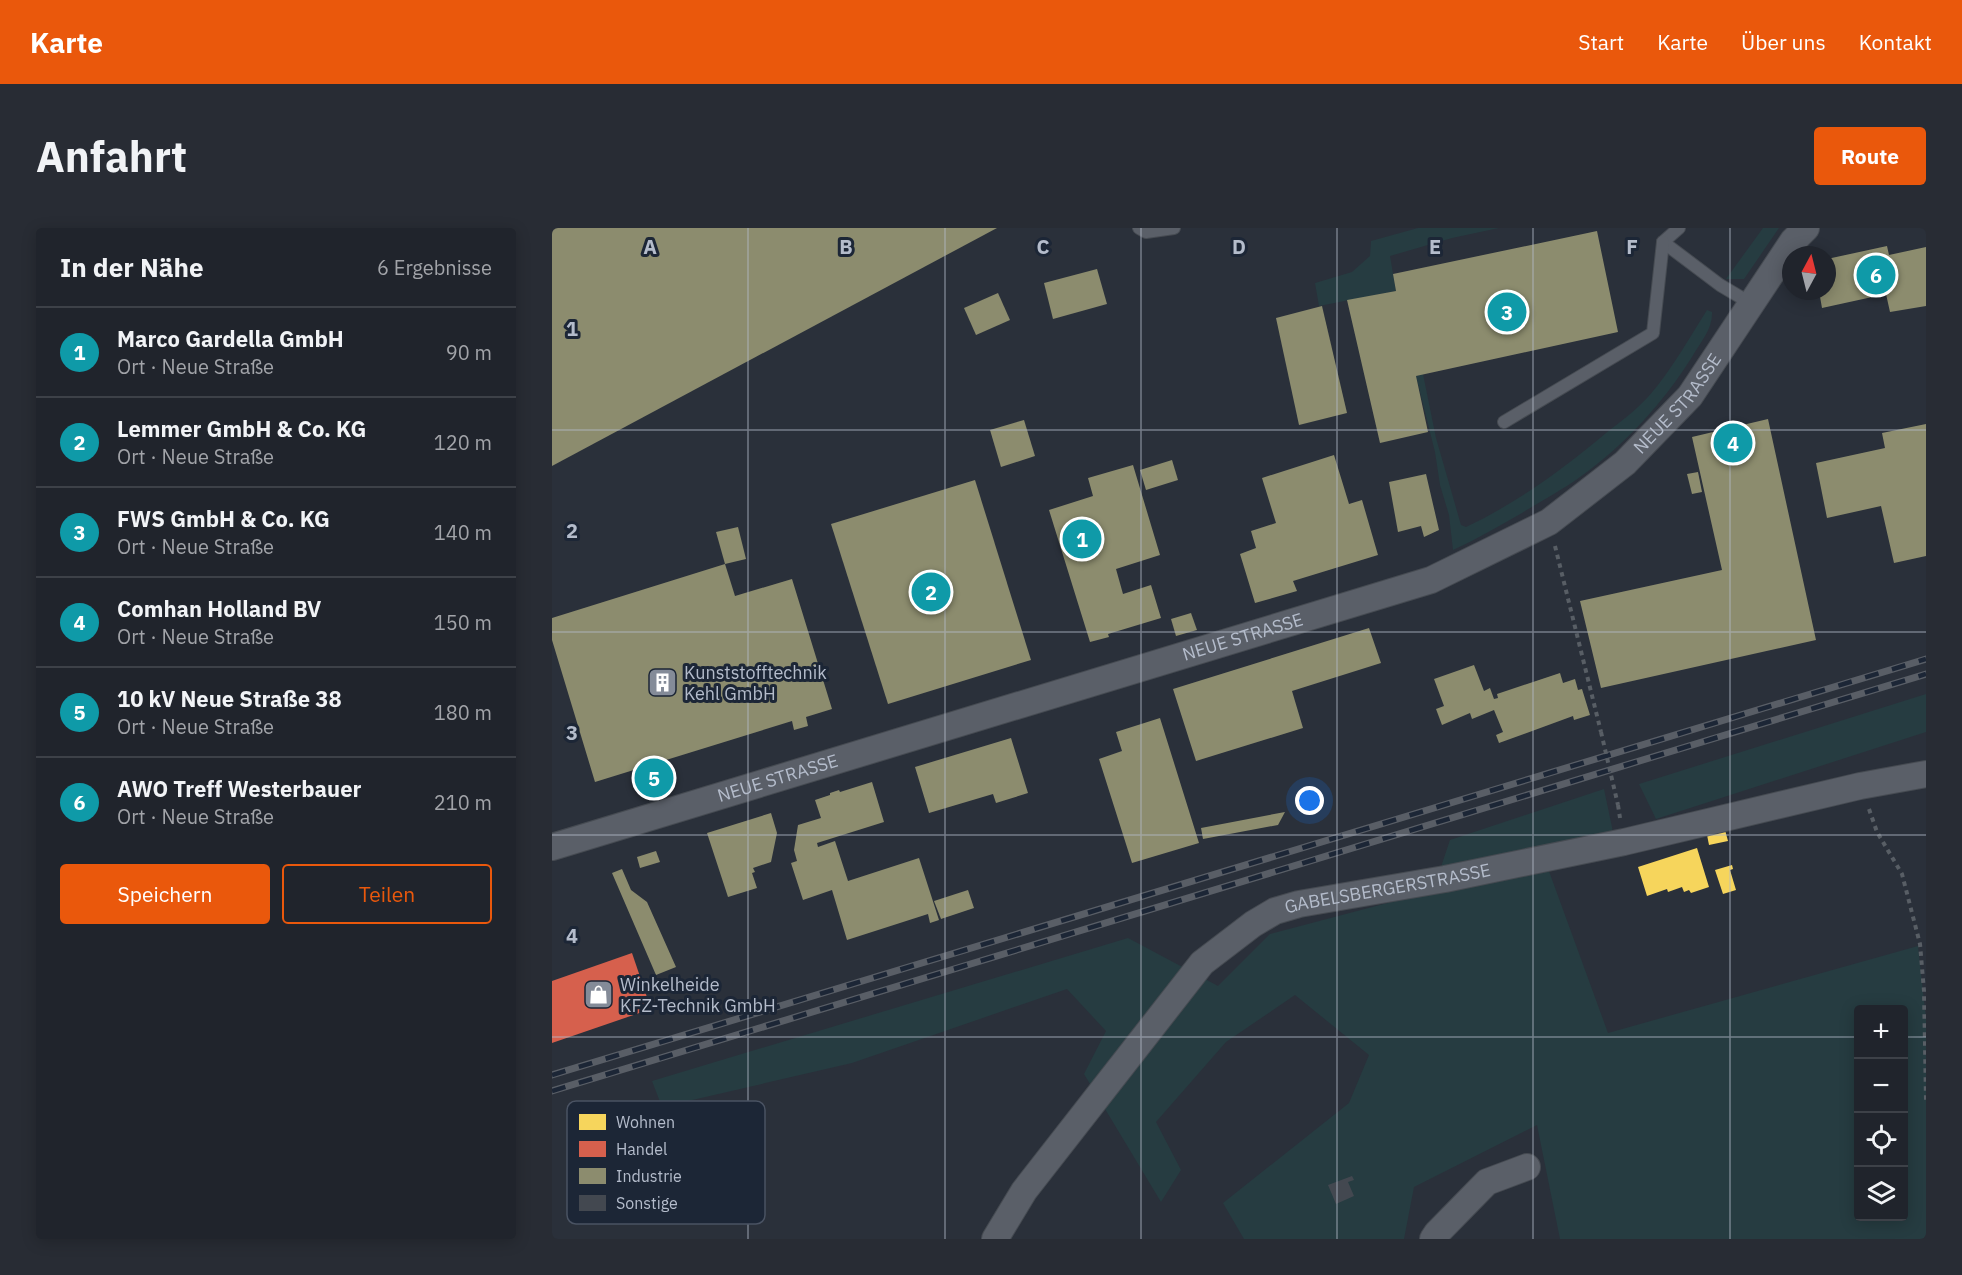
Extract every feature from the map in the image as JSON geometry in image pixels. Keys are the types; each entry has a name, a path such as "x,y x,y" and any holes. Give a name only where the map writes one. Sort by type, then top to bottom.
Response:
{"street":[{"name":"NEUE STRASSE","path":"552,847 1431,580 1549,522 1625,463 1690,396 1793,241 1806,228"},
{"name":"GABELSBERGERSTRASSE","path":"995,1239 1024,1191 1202,963 1253,924 1275,911 1299,904 1445,879 1624,842 1860,786 1926,774"},
{"path":"1433,1239 1487,1182 1527,1167"}],"lane":[{"path":"1139,228 1146,232 1174,228"},
{"path":"1504,422 1653,333 1663,242 1679,228"},
{"path":"1663,242 1720,285 1752,304"}],"path":[{"path":"1549,522 1618,805"},
{"path":"1860,786 1877,832 1902,874 1920,944 1924,991 1926,1100"}],"green space":[{"path":"1418,228 1499,228 1452,238 1390,256 1396,291 1319,306 1315,283 1352,272 1370,256 1371,241"},
{"path":"1763,228 1779,228 1744,279 1726,279"},
{"path":"1707,310 1712,312 1712,318 1702,341 1669,391 1628,437 1580,477 1496,528 1453,550 1449,515 1440,485 1435,452 1416,376 1423,374 1436,438 1461,525 1466,527 1539,485 1638,407 1664,378"},
{"path":"1926,694 1926,732 1656,819 1639,784"},
{"path":"1604,789 1613,832 1542,852 1608,1033 1918,946 1926,1019 1926,1239 1560,1239 1537,1125 1414,1187 1404,1239 1244,1239 1223,1203 1349,1103 1369,1055 1295,995 1226,1042 1156,1122 1181,1170 1161,1202 1084,1074 1106,1031 1067,989 852,1063 688,1101 660,1101 652,1081 1128,938 1218,986 1270,934 1433,891 1450,840"}],"building: Wohnen":[{"path":"1725,830 1728,841 1709,845 1707,835"},
{"path":"1697,848 1709,887 1691,893 1689,890 1684,892 1682,887 1668,892 1667,889 1647,896 1638,867"},
{"path":"1732,865 1733,869 1730,870 1736,890 1723,894 1715,870"}],"building: Handel":[{"name":"Winkelheide KFZ-Technik GmbH","path":"632,953 651,1009 552,1043 552,981"}],"building: Industrie":[{"path":"552,228 997,228 552,466"},
{"path":"1597,231 1618,332 1416,376 1428,432 1380,443 1347,300 1396,291 1393,274"},
{"path":"1887,246 1889,255 1926,247 1926,306 1890,312 1886,294 1822,308 1821,300 1836,300 1836,257"},
{"path":"1097,269 1107,304 1053,319 1044,283"},
{"path":"998,293 1010,320 976,335 964,308"},
{"path":"1322,306 1347,413 1299,425 1276,318"},
{"path":"1768,419 1816,640 1601,688 1580,601 1722,570 1692,437"},
{"path":"1024,420 1035,456 1001,467 990,430"},
{"path":"1926,424 1926,556 1894,563 1881,506 1827,518 1816,463 1885,448 1882,433"},
{"path":"1334,455 1349,504 1362,500 1378,555 1293,581 1297,591 1255,603 1240,554 1256,548 1251,531 1276,523 1262,478"},
{"path":"1172,460 1178,480 1146,490 1140,470"},
{"path":"1133,465 1160,555 1116,569 1123,594 1151,585 1161,618 1108,634 1109,637 1090,642 1049,510 1093,496 1088,478"},
{"path":"1698,472 1702,492 1692,494 1687,474"},
{"path":"1426,474 1439,530 1424,537 1421,526 1398,532 1389,482"},
{"path":"975,480 1031,660 888,704 831,524"},
{"path":"738,527 746,559 725,564 716,532"},
{"name":"Kunststofftechnik Kehl GmbH","path":"725,564 735,596 792,579 832,709 806,717 808,726 794,730 792,721 595,782 552,640 552,618"},
{"path":"1191,613 1197,630 1176,636 1171,619"},
{"path":"1369,628 1381,663 1292,691 1303,728 1196,761 1173,689"},
{"path":"1474,665 1484,691 1490,688 1494,699 1498,698 1497,694 1560,673 1563,683 1575,679 1578,690 1582,689 1590,715 1574,720 1573,716 1499,743 1496,735 1503,732 1494,710 1472,719 1470,713 1442,725 1436,709 1444,706 1434,679"},
{"path":"1160,718 1199,843 1132,863 1099,759 1122,751 1116,732"},
{"path":"1011,738 1028,793 996,803 993,794 929,813 915,767"},
{"path":"663,771 666,781 646,786 643,776"},
{"path":"872,782 884,822 817,843 818,847 835,841 848,881 919,858 939,920 930,923 928,914 847,940 832,890 803,900 791,863 797,861 794,850 798,825 821,818 815,800 839,790 840,792"},
{"path":"1285,812 1278,825 1203,839 1201,828"},
{"path":"771,813 777,833 771,862 753,868 755,872 752,873 757,888 728,897 707,833"},
{"path":"656,851 660,862 640,868 637,857"},
{"path":"622,869 631,890 647,902 676,967 656,975 612,873"},
{"path":"968,890 974,908 941,919 934,901"}],"building: Sonstige":[{"path":"1352,1176 1354,1180 1348,1182 1354,1196 1336,1204 1328,1185"}],"railway":[{"path":"552,1075 1926,659"},
{"path":"552,1091 1926,674"}],"place":[{"name":"AWO Treff Westerbauer","path":"1876,275"},
{"name":"FWS GmbH & Co. KG","path":"1507,312"},
{"name":"Comhan Holland BV","path":"1733,443"},
{"name":"Marco Gardella GmbH","path":"1082,539"},
{"name":"Lemmer GmbH & Co. KG","path":"931,592"},
{"name":"Kunststofftechnik Kehl GmbH","path":"663,683"},
{"name":"10 kV Neue Straße 38","path":"654,778"},
{"name":"Winkelheide KFZ-Technik GmbH","path":"599,995"}]}
